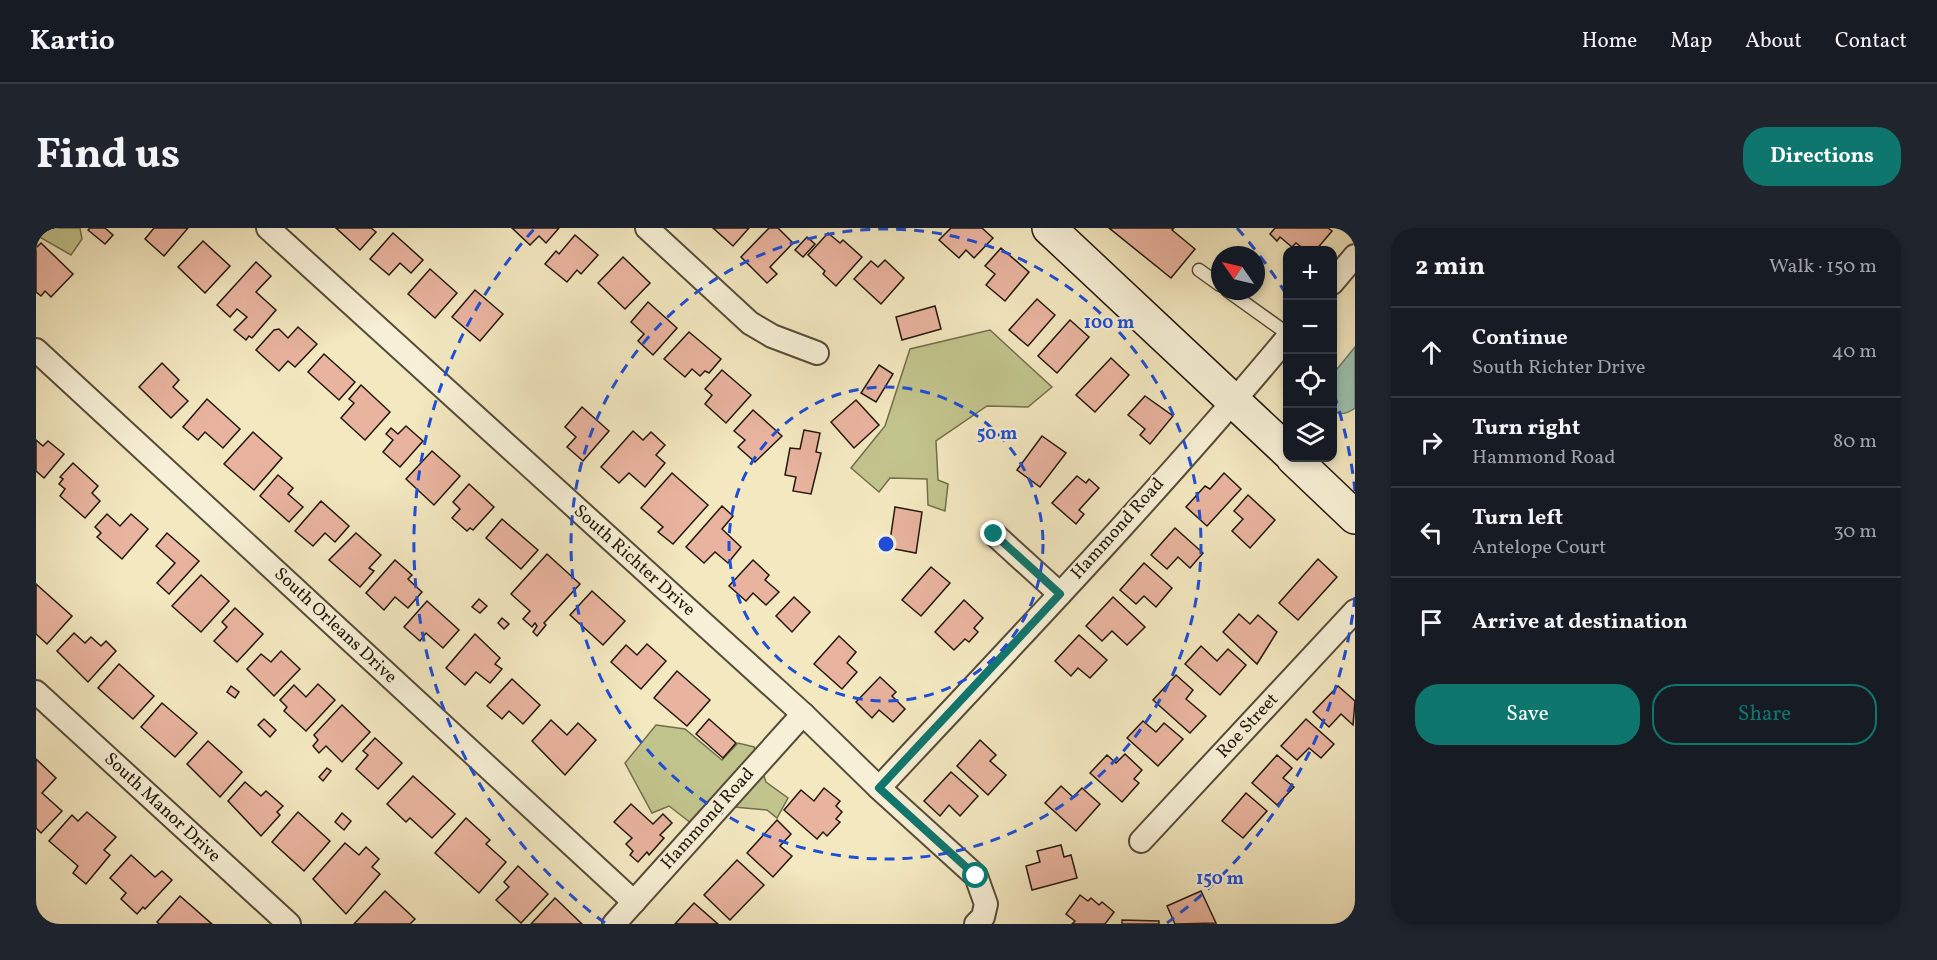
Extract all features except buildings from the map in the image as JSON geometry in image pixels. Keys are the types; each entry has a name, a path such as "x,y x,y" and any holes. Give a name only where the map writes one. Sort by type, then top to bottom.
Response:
{"street":[{"name":"South Richter Drive","path":"268,228 803,714 879,788 976,876 981,914"},
{"path":"1049,228 1283,448"},
{"path":"651,230 750,323 772,336 817,353"},
{"path":"1337,277 1355,256"},
{"name":"Hammond Road","path":"879,788 1060,594 1234,401 1283,341"},
{"name":"South Orleans Drive","path":"36,350 634,902"},
{"path":"1297,462 1355,517"},
{"path":"994,534 1060,594"},
{"name":"Roe Street","path":"1141,841 1355,611"},
{"name":"South Manor Drive","path":"36,692 289,924"},
{"name":"Hammond Road","path":"614,924 803,714"}],"lane":[{"path":"1199,270 1211,279"},
{"path":"1240,300 1283,333"}],"green space":[{"path":"36,228 80,228 82,239 71,255 36,235"},
{"path":"990,330 1052,387 1028,407 987,406 936,441 938,480 948,484 945,511 928,505 927,479 890,478 879,492 851,468 885,426 910,349"},
{"path":"656,725 685,729 722,760 738,743 754,747 766,782 788,798 777,818 767,810 734,807 709,837 669,806 652,813 625,763"}],"shaded area":[{"path":"1355,347 1355,408 1342,414 1337,412 1337,369"}],"route":[{"path":"976,876 879,788 1060,594 994,534"}]}
